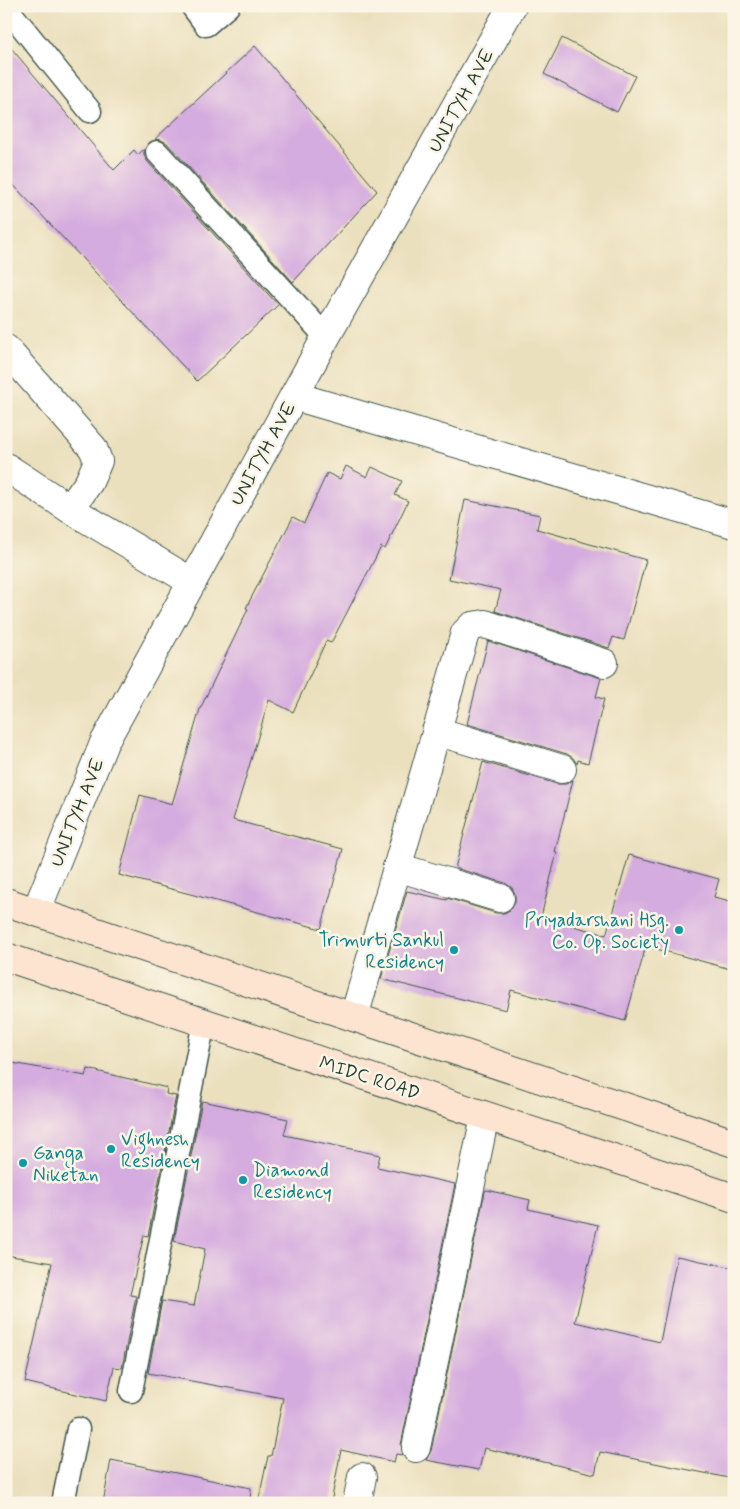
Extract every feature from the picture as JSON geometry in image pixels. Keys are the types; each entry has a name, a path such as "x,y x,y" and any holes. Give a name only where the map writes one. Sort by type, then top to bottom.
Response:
{"main road":[{"path":"6,902 734,1142"},
{"name":"MIDC ROAD","path":"6,957 734,1198"}],"street":[{"name":"UNITYH AVE","path":"36,912 104,743 326,337 512,6"},
{"path":"6,349 93,448 98,461 89,482 70,509"},
{"path":"294,396 734,524"},
{"path":"6,467 70,509 192,582"},
{"path":"354,1017 464,633 472,626 485,624 604,663"},
{"path":"436,731 562,769"},
{"path":"397,867 500,898"},
{"path":"416,1448 485,1116"}],"lane":[{"path":"192,6 206,25 228,6"},
{"path":"6,7 90,111"},
{"path":"157,152 326,337"},
{"path":"131,1391 204,1022"},
{"path":"62,1503 78,1429"}],"building":[{"path":"562,38 635,76 617,112 544,74"},
{"path":"6,42 114,170 134,150 138,155 144,149 147,161 278,305 197,381 6,177"},
{"path":"255,46 377,191 293,282 167,143 155,139"},
{"path":"346,466 367,477 372,467 402,481 395,495 408,501 385,549 381,547 331,643 326,641 293,712 269,700 233,820 343,849 321,929 119,875 140,795 172,804 200,709 248,609 246,608 293,517 304,523 327,473 340,479"},
{"path":"465,500 540,515 537,529 646,560 624,640 613,637 609,648 495,611 501,590 449,579"},
{"path":"488,641 601,678 596,697 604,699 588,763 578,760 577,764 567,754 467,724"},
{"path":"483,762 557,784 566,784 573,780 541,917 606,935 629,855 719,879 714,897 734,902 734,970 646,946 625,1021 511,990 506,1010 381,979 407,891 447,900 447,898 496,913 504,913 510,910 515,903 515,894 512,888 505,883 455,868"},
{"path":"6,1062 86,1076 88,1069 167,1088 166,1094 176,1096 148,1236 144,1235 130,1295 136,1296 122,1368 114,1367 106,1401 25,1382 52,1263 6,1255"},
{"path":"202,1101 288,1119 284,1135 380,1155 377,1167 455,1184 401,1445 403,1455 396,1454 394,1462 341,1450 331,1503 258,1503 268,1456 271,1456 283,1398 148,1373 162,1301 194,1306 205,1249 174,1241"},
{"path":"485,1191 530,1200 528,1209 598,1225 575,1322 660,1342 677,1256 734,1268 734,1479 600,1452 595,1474 484,1448 479,1470 426,1460 431,1451"},
{"path":"111,1460 251,1488 250,1503 103,1503"}],"place":[{"name":"Priyadarshani Hsg. Co. Op. Society","path":"679,930"},
{"name":"Trimurti Sankul Residency","path":"454,950"},
{"name":"Vighnesh Residency","path":"111,1149"},
{"name":"Ganga Niketan","path":"23,1163"},
{"name":"Diamond Residency","path":"243,1180"}]}
